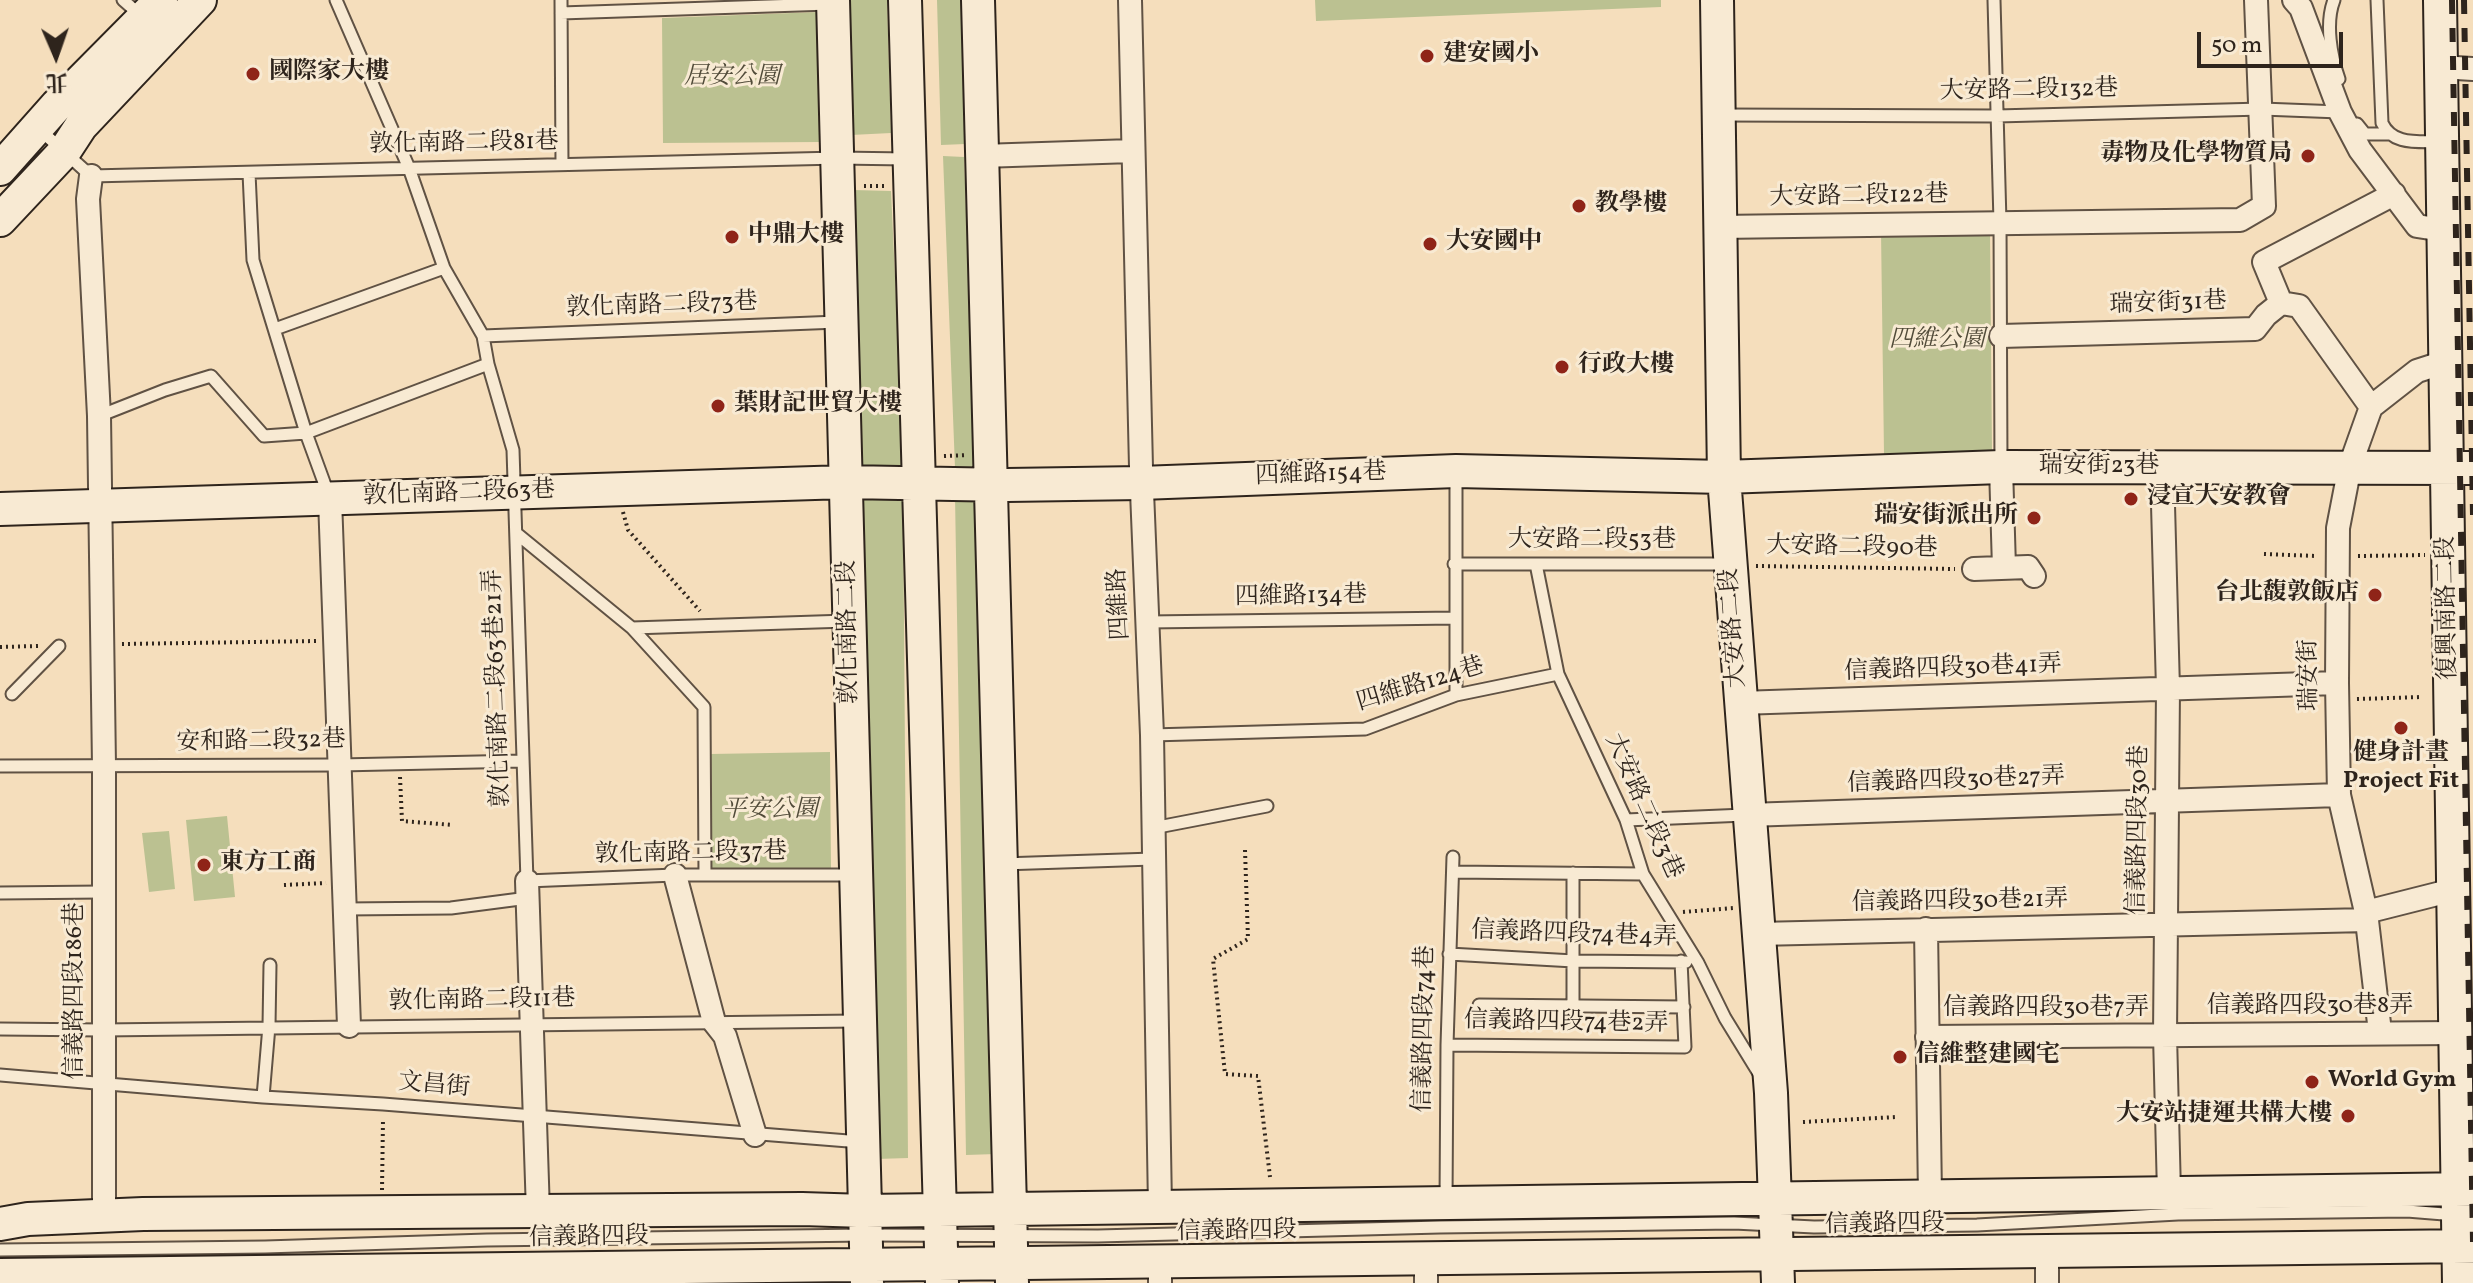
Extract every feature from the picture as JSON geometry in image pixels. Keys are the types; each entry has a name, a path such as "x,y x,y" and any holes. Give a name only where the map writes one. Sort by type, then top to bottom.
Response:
{"main road":[{"path":"0,220 64,152 81,126 200,0"},
{"path":"905,0 941,1248"},
{"path":"978,0 1011,1248"},
{"name":"大安路二段","path":"1717,0 1724,477 1771,1093 1777,1240"},
{"name":"復興南路二段","path":"2440,0 2445,362 2460,468 2448,555 2455,1033 2465,1217 2459,1283"},
{"name":"敦化南路二段","path":"834,2 866,1248"},
{"path":"0,169 142,6"},
{"name":"瑞安街23巷","path":"1724,477 2001,467 2460,468"},
{"name":"四維路154巷","path":"917,482 1141,483 1456,471 1724,477"},
{"name":"敦化南路二段63巷","path":"0,509 917,482"},
{"name":"信義路四段","path":"0,1275 106,1278 521,1276 866,1248 1011,1248 1160,1272 1426,1271 1777,1240 1930,1196 2169,1193 2465,1217"},
{"name":"信義路四段","path":"0,1224 28,1219 104,1215 802,1209 866,1248 1011,1248 1160,1207 1446,1203 1777,1240 2047,1251 2465,1217"}],"street":[{"name":"四維路","path":"1130,0 1141,483 1152,735 1160,1207"},
{"path":"2256,0 2262,109"},
{"path":"2294,0 2301,8 2340,112 2360,150 2417,226 2443,230"},
{"path":"2440,67 2473,69"},
{"name":"大安路二段122巷","path":"1719,227 2240,220 2264,206 2262,109"},
{"path":"982,156 1132,151"},
{"name":"信義路四段186巷","path":"91,176 88,199 99,416 104,766 104,1215"},
{"path":"2394,194 2264,262 2281,303 2299,306 2371,407 2417,371 2445,362"},
{"name":"瑞安街31巷","path":"2001,336 2255,329 2281,303"},
{"name":"瑞安街","path":"2371,407 2350,466 2338,528 2337,692 2339,795 2367,916 2380,1032"},
{"path":"2001,467 2004,568"},
{"name":"信義路四段30巷","path":"2162,468 2168,689 2165,1035 2169,1193"},
{"path":"330,499 349,1026"},
{"path":"1974,569 2028,567 2034,576"},
{"name":"信義路四段30巷41弄","path":"1740,703 2168,689 2337,692"},
{"name":"信義路四段30巷27弄","path":"1748,815 2339,795"},
{"path":"675,875 714,1022 725,1036 755,1135"},
{"path":"527,889 538,1212"},
{"name":"信義路四段30巷21弄","path":"1757,920 1926,929 2367,916 2453,890"},
{"path":"1926,929 1930,1196"},
{"name":"信義路四段30巷8弄","path":"2165,1035 2455,1033"},
{"name":"信義路四段30巷7弄","path":"1927,1037 2165,1035"},
{"path":"2047,1251 2047,1283"}],"lane":[{"name":"敦化南路二段63巷21弄","path":"336,0 409,168 444,268 483,336 513,450 527,889"},
{"path":"1994,0 2000,222 2001,467"},
{"path":"2334,0 2330,10 2334,66 2360,131 2442,142"},
{"path":"2377,0 2382,123 2387,134"},
{"path":"562,164 561,6 834,2"},
{"name":"大安路二段132巷","path":"1718,115 1997,116 2262,109 2340,112"},
{"path":"38,129 91,176"},
{"name":"敦化南路二段81巷","path":"91,176 562,164 908,173"},
{"path":"249,173 253,260 306,433 330,499"},
{"path":"275,329 444,268"},
{"name":"敦化南路二段73巷","path":"483,336 842,322"},
{"path":"99,416 211,376 264,436 306,433 488,364"},
{"path":"1456,471 1456,695"},
{"path":"516,533 632,628 704,707 705,875"},
{"name":"大安路二段53巷","path":"1454,564 1730,564"},
{"name":"大安路二段3巷","path":"1536,564 1558,674 1626,820 1643,874 1698,963 1725,1018 1771,1093"},
{"name":"四維路134巷","path":"1148,622 1455,618"},
{"path":"632,628 850,620"},
{"path":"12,694 59,646"},
{"name":"四維路124巷","path":"1152,735 1365,729 1456,695 1558,674"},
{"name":"安和路二段32巷","path":"0,766 523,761"},
{"path":"1153,828 1267,806"},
{"path":"1626,820 1748,815"},
{"name":"信義路四段74巷","path":"1446,1203 1453,857"},
{"path":"1001,864 1153,859"},
{"path":"1453,872 1643,874"},
{"path":"1573,873 1573,1007"},
{"name":"敦化南路二段37巷","path":"345,909 451,908 527,889 675,875 857,875"},
{"path":"0,893 102,892"},
{"name":"信義路四段74巷4弄","path":"1449,954 1574,961 1698,963"},
{"path":"1479,1005 1684,1007 1681,961"},
{"path":"263,1097 270,965"},
{"name":"信義路四段74巷2弄","path":"1447,1045 1685,1047 1684,1007"},
{"name":"敦化南路二段11巷","path":"0,1029 860,1021"},
{"name":"文昌街","path":"0,1075 864,1142"},
{"name":"信義路四段","path":"1011,1248 1456,1227 1734,1223 1777,1240 1814,1227 1977,1225 2178,1214 2407,1211 2465,1217"},
{"name":"信義路四段","path":"0,1250 265,1247 487,1240 866,1248"}],"path":[{"path":"838,172 908,173"},
{"path":"618,490 628,530 713,625"},
{"path":"2264,554 2337,557 2448,555"},
{"name":"大安路二段90巷","path":"1730,564 1974,569"},
{"path":"211,641 336,641"},
{"path":"2337,692 2422,697"},
{"path":"399,762 402,821 453,825"},
{"path":"1245,850 1248,939 1213,959 1225,1074 1258,1076 1270,1177"},
{"path":"284,885 344,882"},
{"path":"1667,913 1757,920"},
{"path":"381,1213 383,1104"},
{"path":"1803,1122 1896,1117"}],"green space":[{"path":"848,0 887,0 891,133 851,135"},
{"path":"937,0 962,0 965,144 941,145"},
{"path":"1315,0 1661,0 1661,7 1316,21"},
{"name":"居安公園","path":"818,12 820,142 663,143 662,18"},
{"path":"943,156 964,157 976,468 955,468"},
{"path":"853,190 891,191 904,470 857,474"},
{"name":"四維公園","path":"1990,230 1992,453 1884,454 1881,231"},
{"path":"903,490 908,1158 877,1159 857,494"},
{"path":"955,496 977,496 996,1154 966,1155"},
{"name":"平安公園","path":"830,752 831,870 711,871 710,754"},
{"path":"227,816 235,897 194,901 186,820"},
{"path":"169,831 175,889 149,892 142,833"}],"railway":[{"path":"2452,0 2473,1242"},
{"path":"2464,0 2473,515"}],"place":[{"name":"建安國小","path":"1427,56"},
{"name":"國際家大樓","path":"253,74"},
{"name":"毒物及化學物質局","path":"2308,156"},
{"name":"教學樓","path":"1579,206"},
{"name":"中鼎大樓","path":"732,237"},
{"name":"大安國中","path":"1430,244"},
{"name":"行政大樓","path":"1562,367"},
{"name":"葉財記世貿大樓","path":"718,406"},
{"name":"浸宣大安教會","path":"2131,499"},
{"name":"瑞安街派出所","path":"2034,518"},
{"name":"台北馥敦飯店","path":"2375,595"},
{"name":"健身計畫 Project Fit","path":"2401,728"},
{"name":"東方工商","path":"204,865"},
{"name":"信維整建國宅","path":"1900,1057"},
{"name":"World Gym","path":"2312,1082"},
{"name":"大安站捷運共構大樓","path":"2348,1116"}]}
